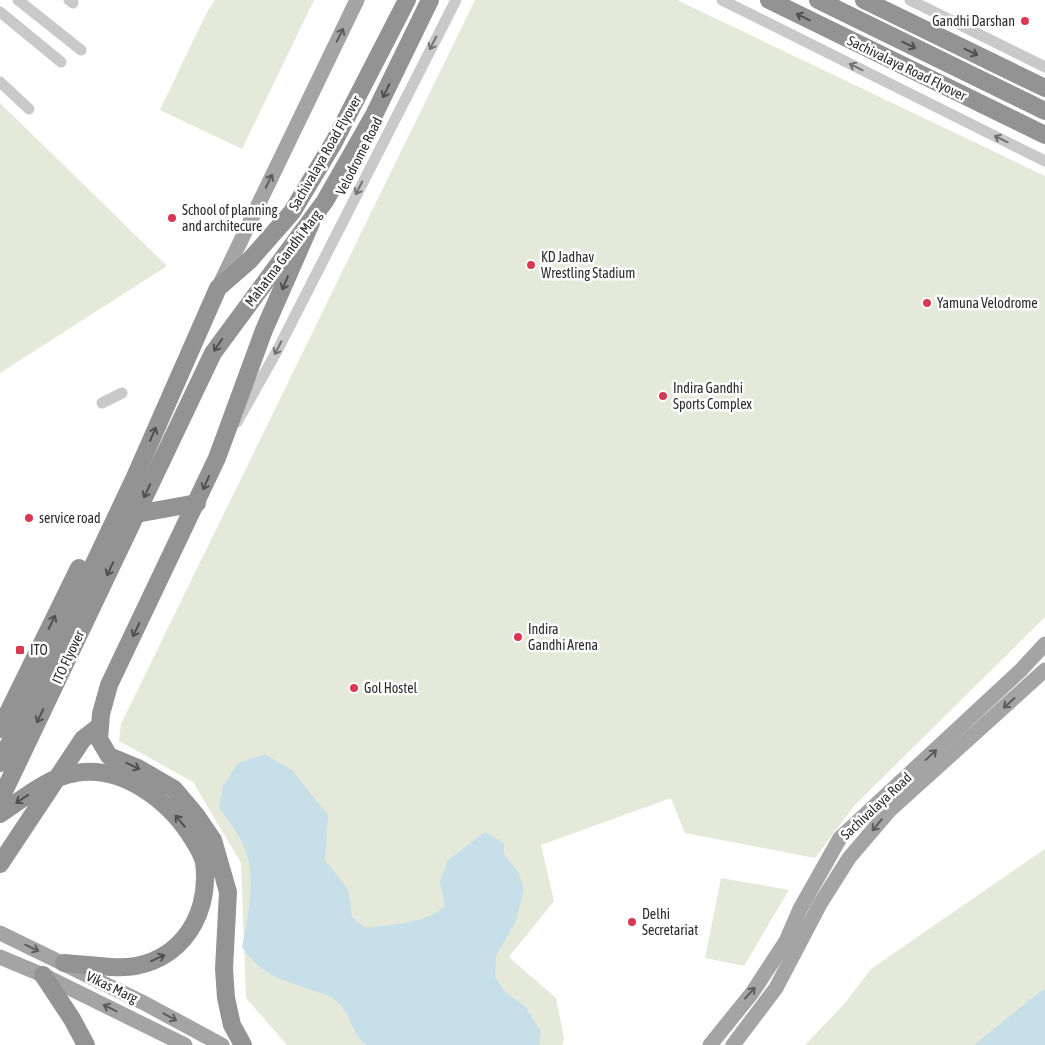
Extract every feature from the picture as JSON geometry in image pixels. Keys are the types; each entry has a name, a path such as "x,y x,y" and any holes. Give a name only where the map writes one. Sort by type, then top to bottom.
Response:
{"highway":[{"name":"Sachivalaya Road Flyover","path":"218,288 249,261 292,212 334,142 407,0"},
{"name":"Mahatma Gandhi Marg","path":"128,518 212,353 311,222 374,115 430,0"},
{"name":"Sachivalaya Road Flyover","path":"769,0 1045,135"},
{"name":"Sachivalaya Road Flyover","path":"818,0 1045,111"},
{"path":"864,0 1045,88"},
{"path":"243,1045 232,1025 226,998 224,969 228,892 213,840 174,788 138,768 109,756 99,739 100,726 109,685 217,458 264,330 311,222"},
{"path":"0,729 104,516 134,479 218,288"},
{"name":"ITO Flyover","path":"0,800 128,518 134,479"},
{"path":"128,518 197,503"},
{"name":"ITO Flyover","path":"0,763 128,518"},
{"path":"0,864 84,739 100,726"},
{"path":"0,814 55,779 78,772 105,773 135,784 153,796 180,819 200,850 204,862 204,892 194,923 184,939 172,951 161,958 141,965 111,967 64,964"},
{"path":"43,975 72,1019 86,1045"}],"main road":[{"path":"218,288 357,0"},
{"name":"Sachivalaya Road","path":"733,1045 776,988 814,901 834,846 840,838 1021,670 1045,644"},
{"name":"Sachivalaya Road","path":"710,1045 766,972 814,901 890,810 1045,670"},
{"path":"834,846 849,858"},
{"name":"Vikas Marg","path":"0,932 144,1003 222,1045"},
{"name":"Vikas Marg","path":"0,957 43,975 185,1045"},
{"path":"732,1015 748,1027"}],"street":[{"path":"18,0 81,50"},
{"name":"Velodrome Road","path":"217,458 276,351 456,0"},
{"path":"722,0 1045,161"},
{"path":"910,0 1045,67"},
{"path":"0,12 61,62"},
{"path":"0,82 29,109"},
{"path":"102,403 122,393"}],"shaded area":[{"path":"215,0 314,0 242,149 160,110 206,14"},
{"name":"Indira Gandhi Sports Complex","path":"475,0 677,0 1045,176 1045,617 854,806 815,858 685,833 671,798 541,845 554,901 509,957 556,998 564,1038 562,1045 287,1045 246,998 241,863 193,782 119,741 121,724"},
{"path":"0,103 167,266 0,373"},
{"path":"1045,849 1045,1045 805,1045 844,1004 871,969"},
{"path":"721,878 789,890 744,966 705,958"}],"water":[{"path":"265,754 292,770 328,815 325,860 348,889 352,917 366,928 418,920 437,912 445,906 440,881 448,860 485,832 504,843 504,854 518,872 524,889 516,921 496,956 495,977 506,993 525,1006 541,1032 539,1045 367,1045 357,1035 344,1009 331,997 288,982 263,970 256,964 242,947 251,888 247,854 242,842 219,808 223,786 238,763"},
{"path":"1045,989 1045,1045 974,1045 1037,994"}],"place":[{"name":"Gandhi Darshan","path":"1025,21"},
{"name":"School of planning and architecure","path":"172,218"},
{"name":"KD Jadhav Wrestling Stadium","path":"531,265"},
{"name":"Yamuna Velodrome","path":"927,303"},
{"name":"Indira Gandhi Sports Complex","path":"663,396"},
{"name":"service road","path":"29,518"},
{"name":"Indira Gandhi Arena","path":"518,637"},
{"name":"ITO","path":"20,650"},
{"name":"Gol Hostel","path":"354,688"},
{"name":"Delhi Secretariat","path":"632,922"}]}
